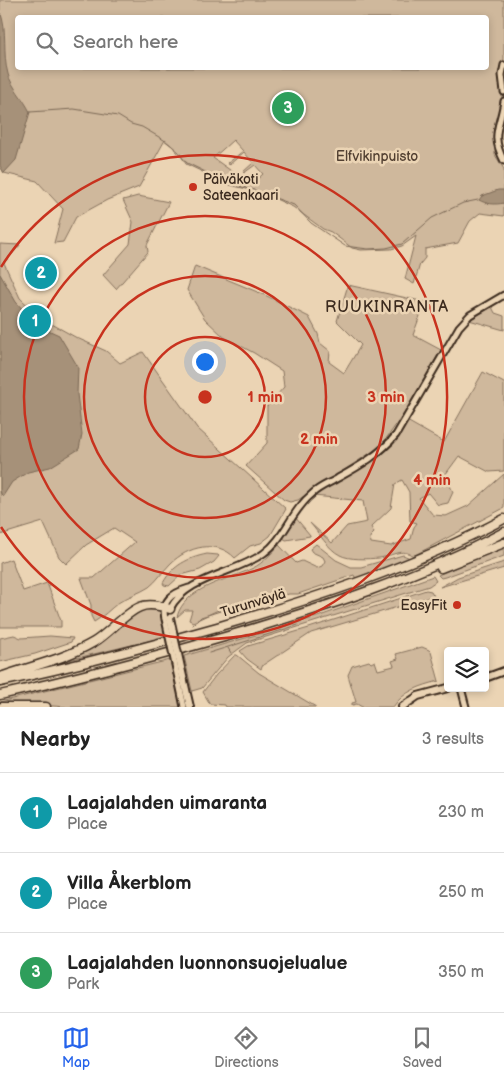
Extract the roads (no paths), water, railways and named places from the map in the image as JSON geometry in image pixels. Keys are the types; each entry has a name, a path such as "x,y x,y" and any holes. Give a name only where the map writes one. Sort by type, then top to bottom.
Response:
{"highway":[{"name":"Turunväylä","path":"0,682 178,638 309,599 381,575 432,554 504,519"},
{"name":"Turunväylä","path":"0,694 136,662 314,610 385,586 447,560 504,532"},
{"path":"385,586 399,584 504,543"},
{"path":"0,676 79,650 103,636 140,607 146,605 167,608"},
{"path":"2,707 46,707"}],"main road":[{"path":"167,608 167,619 179,673 190,707"},
{"path":"489,677 504,672"},
{"path":"402,707 418,696 444,689"}],"street":[{"path":"504,65 502,76 504,92"},
{"path":"504,101 496,137 497,148 504,161"},
{"path":"167,608 192,587 246,564 264,553 281,536 301,503 314,492 369,461 387,446 396,435 459,327 470,315 504,295"},
{"path":"179,673 184,707"},
{"path":"462,692 466,707"}],"waterway":[{"path":"30,112 74,109 118,116 164,140 187,163 230,184 251,189 294,205 311,223 345,246 368,249 386,248 402,244 432,218 463,203 478,200"},
{"path":"193,625 201,617 275,594"},
{"path":"209,653 298,625"},
{"path":"228,648 231,653"}],"place":[{"name":"Laajalahden luonnonsuojelualue","path":"288,108"},
{"name":"Päiväkoti Sateenkaari","path":"193,187"},
{"name":"Villa Åkerblom","path":"41,273"},
{"name":"Laajalahden uimaranta","path":"35,321"},
{"name":"EasyFit","path":"457,605"}],"district":[{"name":"RUUKINRANTA","path":"387,307"}],"park label":[{"name":"Elfvikinpuisto","path":"377,156"}]}
